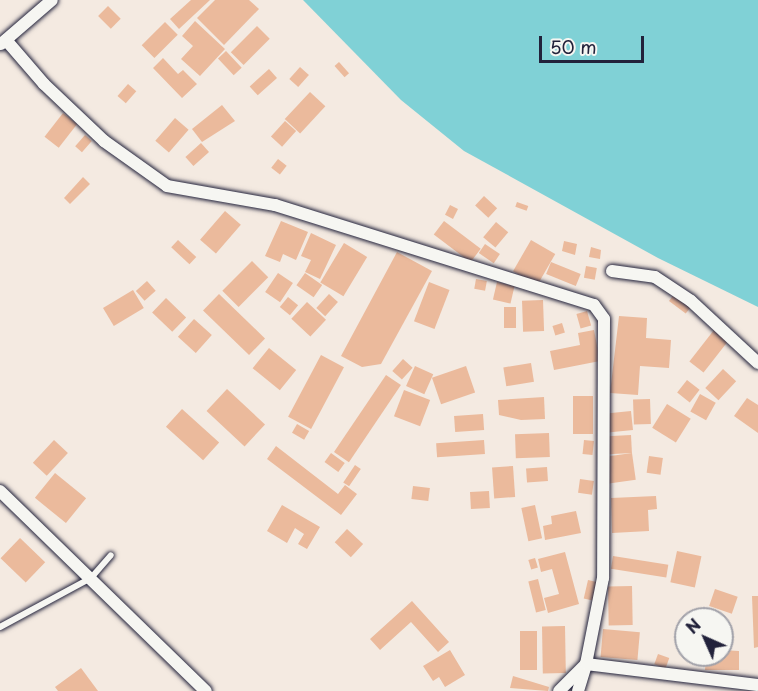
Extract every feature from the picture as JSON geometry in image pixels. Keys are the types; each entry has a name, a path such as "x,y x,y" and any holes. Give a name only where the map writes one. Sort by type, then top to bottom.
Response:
{"street":[{"path":"52,0 3,42 104,141 167,186 275,205 594,305 604,319 603,578 586,664 578,691"},
{"path":"612,271 655,277 691,301 758,363"},
{"path":"0,491 206,691"},
{"path":"586,664 758,685"},
{"path":"559,691 586,664"}],"lane":[{"path":"0,627 91,578 111,555"}],"water":[{"path":"303,0 758,0 758,307 658,258 464,151 401,100"}],"building":[{"path":"191,0 210,0 179,29 170,19"},
{"path":"215,0 249,0 259,9 224,45 197,18"},
{"path":"108,6 121,19 111,29 98,16"},
{"path":"195,21 225,49 200,76 181,59 193,46 182,36"},
{"path":"165,22 178,35 154,58 142,45"},
{"path":"257,26 270,39 244,65 231,52"},
{"path":"226,51 242,68 234,75 218,59"},
{"path":"163,58 178,74 183,70 197,84 182,98 153,68"},
{"path":"339,62 349,73 345,77 335,66"},
{"path":"300,67 309,75 298,87 289,79"},
{"path":"269,69 277,78 258,95 250,86"},
{"path":"128,84 136,91 126,103 118,96"},
{"path":"310,92 325,106 300,133 285,119"},
{"path":"222,105 235,121 202,142 192,129"},
{"path":"63,113 77,124 59,148 45,137"},
{"path":"175,118 189,130 169,152 155,141"},
{"path":"285,121 296,131 282,147 271,137"},
{"path":"85,135 92,141 82,152 75,146"},
{"path":"201,143 209,152 193,166 185,157"},
{"path":"278,159 287,166 280,174 271,168"},
{"path":"83,177 90,184 70,204 64,198"},
{"path":"484,196 497,208 488,218 475,206"},
{"path":"517,202 528,206 527,211 515,207"},
{"path":"450,205 458,209 453,219 445,215"},
{"path":"225,211 241,225 216,253 200,240"},
{"path":"281,221 308,232 296,260 283,254 280,262 265,256"},
{"path":"444,221 481,249 471,262 434,235"},
{"path":"496,222 508,232 495,248 483,237"},
{"path":"311,233 336,245 320,279 305,272 311,260 301,256"},
{"path":"178,240 196,257 189,264 171,247"},
{"path":"531,240 555,254 537,285 513,271"},
{"path":"564,241 577,244 575,255 562,251"},
{"path":"344,243 367,257 343,296 320,282"},
{"path":"485,244 500,254 494,263 479,253"},
{"path":"591,247 601,250 600,259 589,257"},
{"path":"397,252 432,271 381,364 362,367 341,356"},
{"path":"252,261 268,277 239,307 222,291"},
{"path":"551,262 581,274 576,286 546,274"},
{"path":"586,266 597,268 595,280 584,278"},
{"path":"278,273 293,283 280,302 265,292"},
{"path":"305,273 322,285 314,297 296,285"},
{"path":"476,279 487,281 485,291 474,289"},
{"path":"147,281 156,291 145,301 136,291"},
{"path":"429,282 450,290 434,329 414,321"},
{"path":"497,282 515,286 510,304 493,300"},
{"path":"133,290 144,308 114,326 103,308"},
{"path":"675,293 692,306 686,314 669,301"},
{"path":"219,294 265,338 249,355 203,311"},
{"path":"329,294 338,302 325,316 316,308"},
{"path":"288,297 298,305 290,315 280,307"},
{"path":"166,298 186,317 172,332 152,312"},
{"path":"543,300 544,331 523,332 522,301"},
{"path":"307,302 326,320 310,337 291,319"},
{"path":"504,307 516,307 516,328 504,328"},
{"path":"587,311 591,325 581,328 576,314"},
{"path":"619,316 647,318 646,338 671,340 669,368 640,366 638,395 610,393"},
{"path":"194,319 212,335 196,353 178,337"},
{"path":"562,323 565,333 555,335 552,326"},
{"path":"594,330 600,361 554,370 550,351 580,345 578,333"},
{"path":"714,330 728,341 704,373 689,362"},
{"path":"269,348 296,370 280,390 253,368"},
{"path":"321,355 344,367 311,429 288,417"},
{"path":"403,359 413,368 402,380 392,371"},
{"path":"531,363 534,382 506,386 503,367"},
{"path":"415,366 433,374 424,394 406,386"},
{"path":"466,366 475,392 441,404 432,378"},
{"path":"723,369 736,381 718,400 705,388"},
{"path":"386,375 401,385 349,462 334,452"},
{"path":"687,380 700,390 690,402 677,393"},
{"path":"227,389 265,424 245,446 207,411"},
{"path":"404,390 430,400 420,426 394,416"},
{"path":"700,394 716,403 706,420 690,411"},
{"path":"573,396 593,396 593,434 573,434"},
{"path":"544,397 545,419 521,420 499,415 498,400"},
{"path":"747,398 758,405 758,433 734,416"},
{"path":"650,399 651,424 634,425 633,400"},
{"path":"667,404 691,419 676,443 652,428"},
{"path":"182,409 219,442 203,460 166,427"},
{"path":"631,411 633,430 608,433 606,414"},
{"path":"483,414 484,430 455,432 454,416"},
{"path":"297,424 309,431 304,440 292,433"},
{"path":"549,433 550,457 516,458 515,434"},
{"path":"631,435 632,453 608,454 607,436"},
{"path":"54,440 68,453 47,476 33,463"},
{"path":"484,440 485,454 437,457 436,443"},
{"path":"584,440 594,441 592,455 583,454"},
{"path":"276,446 338,494 345,485 357,494 341,515 267,459"},
{"path":"331,453 345,463 338,472 325,462"},
{"path":"632,453 636,480 609,483 605,457"},
{"path":"649,456 663,458 660,475 647,473"},
{"path":"355,465 361,469 349,486 343,482"},
{"path":"513,466 515,497 494,498 492,467"},
{"path":"547,467 548,481 527,482 526,468"},
{"path":"55,473 86,498 66,523 35,498"},
{"path":"580,479 594,481 592,495 578,493"},
{"path":"413,486 430,488 428,501 411,499"},
{"path":"489,491 490,508 471,509 470,492"},
{"path":"656,496 657,509 648,510 649,531 612,533 611,498"},
{"path":"282,505 320,527 307,549 298,544 304,534 295,528 287,543 267,531"},
{"path":"535,505 542,538 528,541 521,508"},
{"path":"576,511 581,533 545,540 543,526 552,524 551,516"},
{"path":"347,529 363,544 351,557 335,542"},
{"path":"20,538 45,562 26,582 1,558"},
{"path":"677,551 701,556 695,587 670,582"},
{"path":"565,552 579,604 548,613 544,598 559,594 552,569 541,572 538,559"},
{"path":"613,556 668,565 666,578 611,569"},
{"path":"535,558 538,568 531,570 528,560"},
{"path":"538,579 546,610 536,612 528,581"},
{"path":"588,580 597,582 592,601 584,599"},
{"path":"608,586 632,586 633,625 609,625"},
{"path":"715,589 738,597 734,608 709,606"},
{"path":"752,596 758,596 758,647 754,648"},
{"path":"412,601 449,642 438,652 411,622 380,650 370,639"},
{"path":"542,626 565,626 566,673 543,673"},
{"path":"603,629 640,632 637,660 601,657"},
{"path":"520,631 537,631 537,670 520,670"},
{"path":"450,650 465,675 445,687 439,677 433,681 423,666"},
{"path":"734,651 739,651 739,670 705,670 705,667 734,667"},
{"path":"658,654 669,658 666,668 654,664"},
{"path":"81,668 98,691 58,691 55,687"},
{"path":"513,676 549,687 548,691 510,688"}]}
